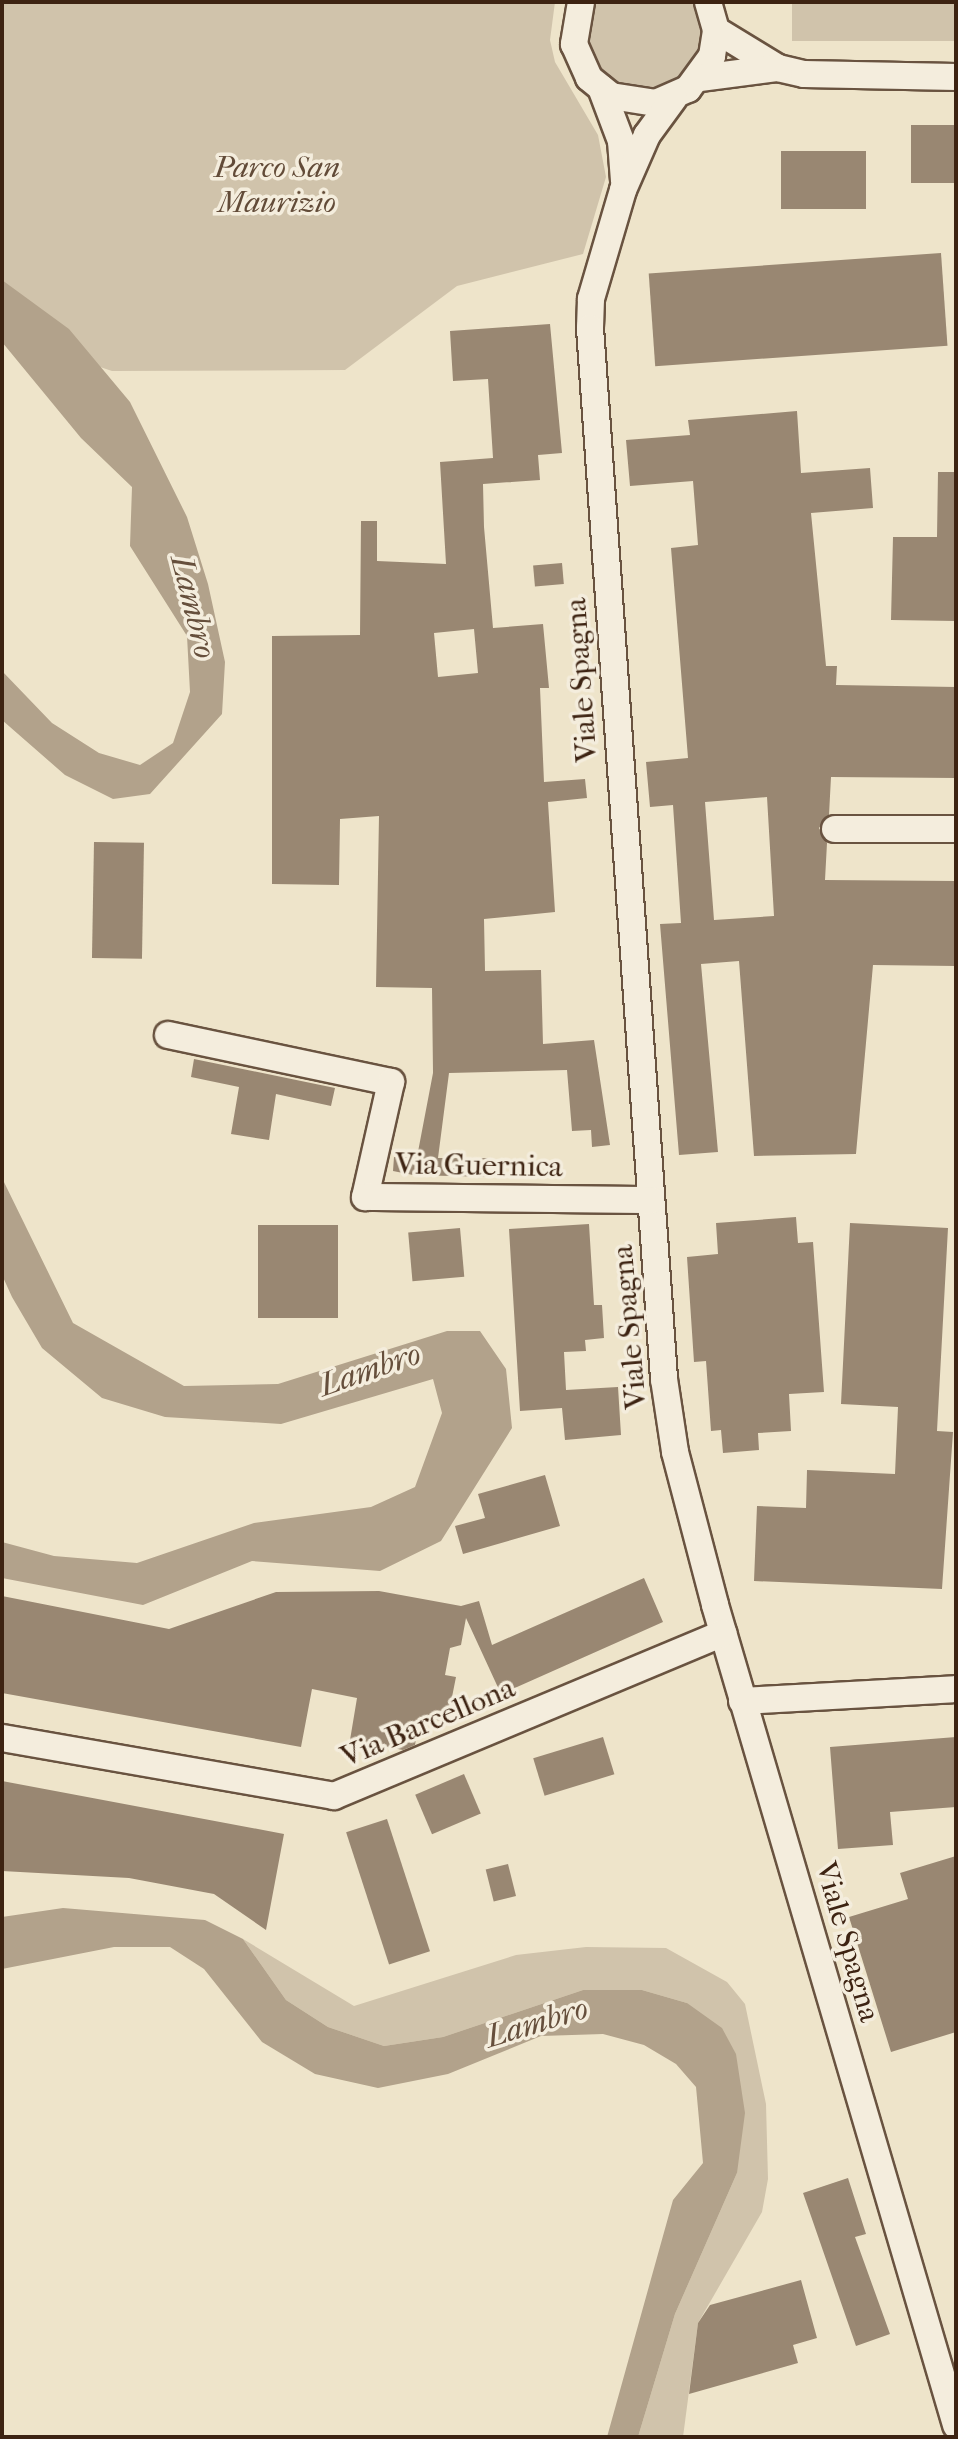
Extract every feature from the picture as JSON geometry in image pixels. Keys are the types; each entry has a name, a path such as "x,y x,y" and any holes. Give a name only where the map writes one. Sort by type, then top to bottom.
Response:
{"street":[{"name":"Viale Spagna","path":"581,2 574,44 601,88 621,141 623,190"},
{"path":"708,2 716,30 700,78 778,68 829,78 956,77"},
{"path":"716,30 778,68"},
{"name":"Viale Spagna","path":"700,78 674,98 647,135 623,190 591,299 590,328 651,1200 675,1452 742,1701 956,2425"},
{"path":"601,88 631,102 674,98"},
{"path":"835,829 956,829"},
{"name":"Via Guernica","path":"168,1035 391,1082 365,1197 651,1200"},
{"name":"Via Barcellona","path":"2,1738 334,1796 723,1633"},
{"path":"742,1701 956,1689"}],"green space":[{"name":"Parco San Maurizio","path":"2,2 555,2 550,40 555,62 598,135 606,177 583,254 457,286 345,370 112,371 2,334"},
{"path":"594,2 695,2 704,36 699,56 671,86 652,92 615,85 601,73 585,40"},
{"path":"792,2 956,2 956,41 792,41"},
{"path":"243,1939 354,2006 516,1955 586,1947 666,1948 727,1982 745,2004 766,2104 768,2179 762,2212 698,2323 683,2437 638,2437 675,2314 737,2173 687,2003 642,1990 583,1990 443,2037 384,2046 328,2027 286,2000"}],"water":[{"name":"Lambro","path":"2,280 69,329 130,402 187,517 208,584 225,662 222,714 150,794 113,799 65,775 2,720 2,671 52,723 99,753 140,765 173,743 190,692 187,636 130,546 132,487 81,438 2,342"},
{"name":"Lambro","path":"2,1178 73,1323 184,1386 278,1384 447,1331 480,1331 506,1369 512,1428 441,1541 380,1571 252,1561 143,1605 2,1578 2,1542 54,1556 137,1563 254,1523 371,1507 415,1487 442,1413 433,1379 281,1424 165,1417 102,1398 42,1348 2,1275"},
{"name":"Lambro","path":"63,1908 205,1920 243,1939 286,2000 328,2027 384,2046 443,2037 583,1990 642,1990 687,2003 722,2028 736,2054 745,2113 737,2173 675,2314 638,2437 607,2437 673,2200 703,2163 696,2087 676,2064 644,2045 603,2034 541,2036 448,2074 378,2088 315,2074 262,2042 204,1969 170,1947 114,1947 2,1969 2,1917"}],"building":[{"path":"911,125 956,125 956,183 911,183"},
{"path":"781,151 866,151 866,209 781,209"},
{"path":"941,253 947,346 655,366 649,273"},
{"path":"550,324 562,453 538,455 540,480 483,484 484,527 493,628 543,624 549,688 540,688 544,782 585,779 587,798 548,802 555,912 484,919 485,971 541,970 543,1044 594,1040 610,1145 592,1147 591,1130 572,1131 567,1070 449,1073 438,1158 488,1158 488,1177 413,1175 393,1171 394,1157 417,1157 433,1073 432,988 376,987 379,816 340,819 339,885 272,884 272,636 360,635 361,521 377,521 377,561 446,564 440,462 493,458 488,379 453,381 450,331","holes":["474,629 478,673 438,677 434,633"]},
{"path":"797,411 801,473 870,468 873,508 811,513 826,666 837,666 836,685 956,687 956,778 831,777 829,815 819,828 827,843 825,880 956,881 956,966 873,965 856,1154 754,1156 739,961 701,964 718,1152 679,1155 660,924 681,923 673,805 650,807 646,762 688,758 671,548 698,545 693,481 630,486 626,440 690,435 688,420","holes":["767,797 774,916 714,920 705,802"]},
{"path":"938,472 956,472 956,621 891,620 893,537 937,537"},
{"path":"562,563 564,584 535,586 533,566"},
{"path":"94,842 144,843 142,959 92,958"},
{"path":"194,1059 335,1088 331,1106 276,1094 269,1140 231,1134 239,1087 191,1077"},
{"path":"796,1217 798,1243 813,1242 824,1392 789,1394 791,1431 758,1433 759,1450 723,1453 721,1430 711,1431 706,1361 694,1362 687,1257 718,1254 716,1223"},
{"path":"850,1223 948,1228 937,1431 953,1432 942,1589 754,1581 757,1506 806,1508 807,1470 895,1474 898,1407 841,1404"},
{"path":"589,1224 594,1305 602,1305 604,1338 585,1340 586,1351 564,1352 566,1390 618,1387 621,1435 565,1440 562,1408 520,1411 509,1229"},
{"path":"258,1225 338,1225 338,1318 258,1318"},
{"path":"460,1228 464,1277 412,1281 408,1233"},
{"path":"545,1475 560,1526 463,1554 455,1526 485,1518 478,1494"},
{"path":"644,1578 663,1622 501,1694 466,1618 461,1645 450,1648 445,1675 456,1677 447,1722 420,1717 415,1745 403,1750 350,1740 357,1698 312,1689 301,1747 2,1693 2,1596 169,1629 276,1592 379,1591 461,1606 479,1601 492,1645"},
{"path":"603,1737 614,1774 545,1796 533,1758"},
{"path":"956,1737 956,1807 890,1812 893,1845 838,1849 830,1747"},
{"path":"464,1774 481,1814 432,1834 415,1795"},
{"path":"2,1781 284,1834 266,1930 214,1894 129,1878 2,1871"},
{"path":"387,1819 430,1951 389,1964 346,1832"},
{"path":"956,1856 956,2032 891,2052 849,1917 908,1899 900,1873"},
{"path":"508,1864 516,1896 494,1902 486,1870"},
{"path":"848,2178 866,2234 855,2237 890,2334 856,2346 803,2193"},
{"path":"801,2280 817,2338 793,2345 798,2363 689,2394 698,2323 710,2305"}]}
